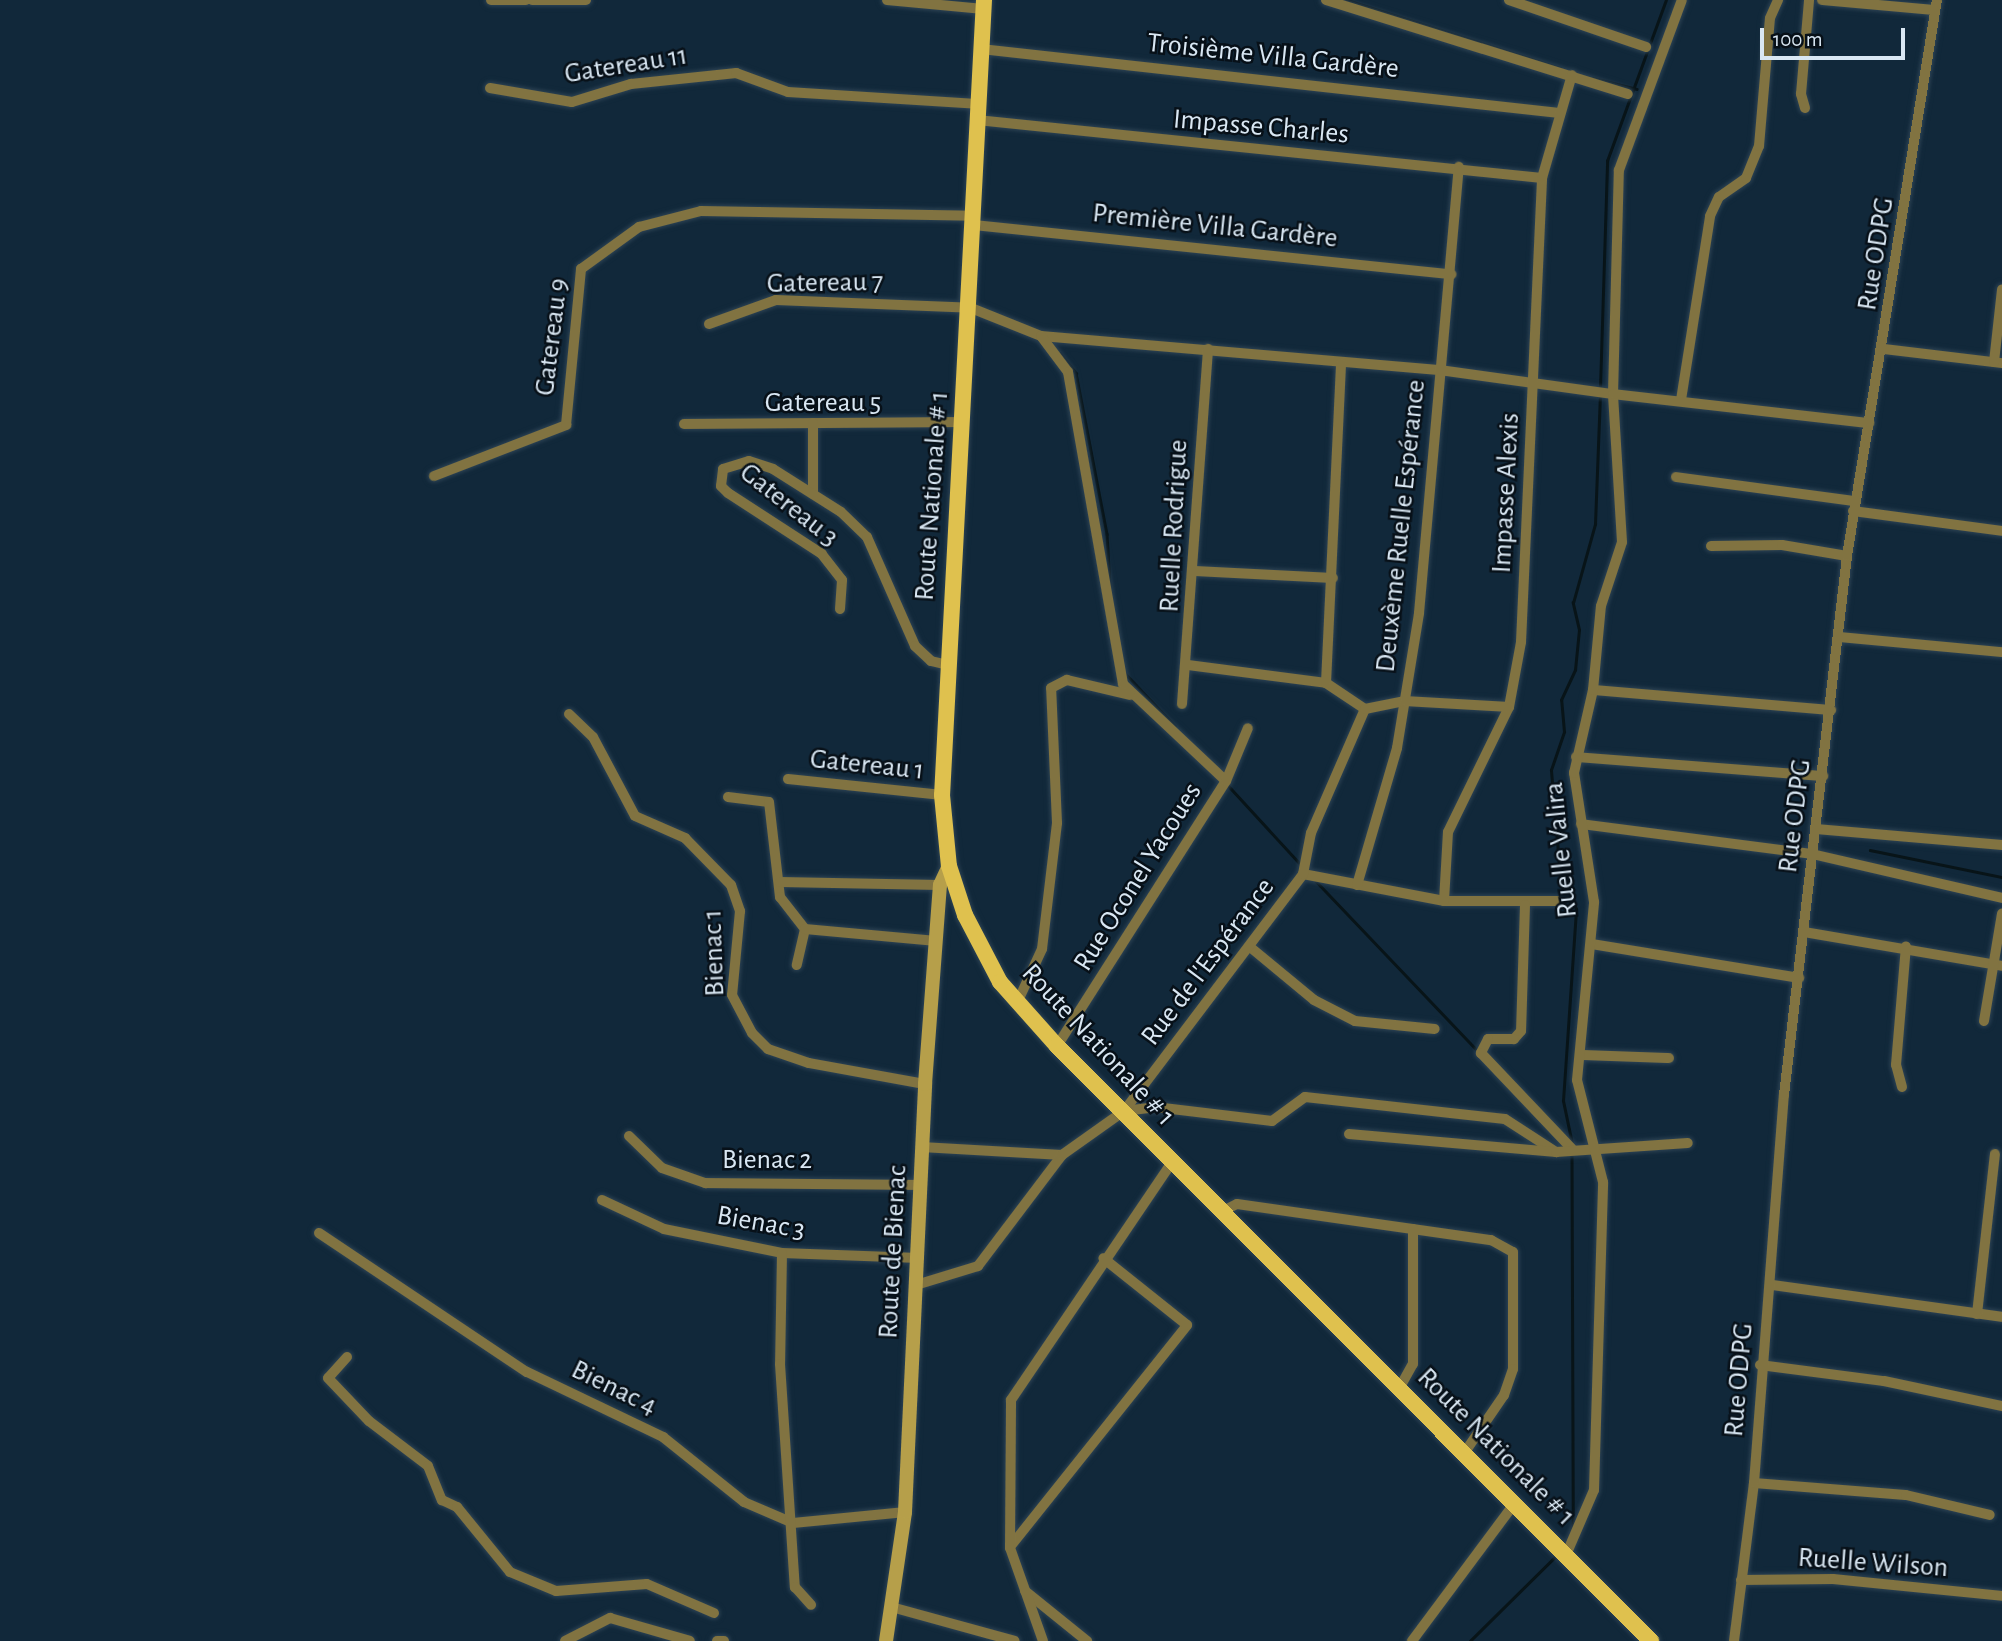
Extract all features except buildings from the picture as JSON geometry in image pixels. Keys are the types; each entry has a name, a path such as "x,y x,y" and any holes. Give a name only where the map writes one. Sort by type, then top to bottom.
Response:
{"main road":[{"name":"Route Nationale # 1","path":"984,5 974,220 958,307 963,422 942,795 949,866 965,915 1017,1003 1057,1046 1225,1210 1566,1555 1588,1574 1651,1641"},
{"name":"Route de Bienac","path":"886,1641 895,1608 905,1512 919,1258 925,1084 940,885 949,866"}],"street":[{"path":"491,0 526,0"},
{"path":"531,0 586,0"},
{"path":"887,0 984,5"},
{"path":"1509,0 1646,47"},
{"name":"Ruelle Valira","path":"1566,1555 1594,1490 1603,1182 1578,1096 1594,902 1581,824 1576,757 1593,690 1601,606 1622,542 1613,394 1619,170 1682,0"},
{"path":"1681,400 1710,216 1719,197 1746,178 1759,146 1770,18 1778,0"},
{"path":"1805,108 1809,0"},
{"path":"1822,0 1936,5"},
{"path":"1332,1 1628,94"},
{"name":"Rue ODPG","path":"1734,1641 1754,1483 1760,1365 1772,1285 1773,1212 1847,556 1884,349 1936,5"},
{"name":"Troisième Villa Gardère","path":"981,49 1559,113"},
{"name":"Gatereau 11","path":"490,88 572,102 631,84 736,73 788,92 977,112"},
{"name":"Impasse Alexis","path":"1444,901 1448,832 1509,707 1521,642 1542,178 1572,75"},
{"name":"Impasse Charles","path":"977,112 1542,178"},
{"name":"Deuxème Ruelle Espérance","path":"1357,885 1405,701 1422,587 1439,370 1451,274 1459,167"},
{"name":"Gatereau 9","path":"434,476 566,425 581,269 639,228 701,211 974,220"},
{"name":"Première Villa Gardère","path":"974,220 1451,274"},
{"path":"1884,349 1998,363 2002,289"},
{"name":"Gatereau 7","path":"709,324 776,300 958,307 1041,336"},
{"path":"1041,336 1439,370 1613,394 1869,423"},
{"path":"1041,336 1068,373 1117,669 1130,695 1226,781"},
{"name":"Ruelle Rodrigue","path":"1182,704 1188,665 1195,571 1208,349"},
{"path":"1326,683 1341,363"},
{"name":"Gatereau 5","path":"684,424 963,422"},
{"path":"813,423 813,494"},
{"name":"Gatereau 3","path":"840,609 842,580 822,554 728,493 719,478 723,469 749,461 813,494 867,537 915,646 931,661 949,665"},
{"path":"1676,477 2002,531"},
{"path":"1711,546 1782,545 1847,556"},
{"path":"1195,571 1333,578"},
{"path":"1839,636 2002,652"},
{"path":"1188,665 1326,683 1365,709 1405,701 1509,707"},
{"path":"1017,1003 1042,949 1057,823 1051,688 1067,680 1130,695"},
{"path":"1593,690 1831,710"},
{"path":"1365,709 1311,833 1303,874 1444,901 1525,905 1557,901"},
{"name":"Bienac 1","path":"569,714 593,737 635,816 685,838 731,885 740,911 732,995 760,1041 809,1063 925,1084"},
{"name":"Rue Oconel Yacoues","path":"1057,1046 1226,781 1248,728"},
{"path":"1576,757 1823,776"},
{"name":"Gatereau 1","path":"788,779 942,795"},
{"path":"728,797 769,802 780,897 805,929 936,941"},
{"path":"1581,824 1812,853 2002,898"},
{"path":"1816,829 2002,845"},
{"name":"Rue de l'Espérance","path":"1124,1111 1303,874"},
{"path":"780,882 940,885"},
{"path":"1525,905 1521,1031 1514,1039 1488,1039 1481,1053 1572,1149"},
{"path":"1984,1021 1990,962 2002,913"},
{"path":"797,965 805,929"},
{"path":"1804,932 1906,946 2002,966"},
{"path":"1592,944 1799,978"},
{"path":"1902,1087 1896,1065 1906,946"},
{"path":"1250,947 1314,1000 1355,1021 1435,1028"},
{"path":"1581,1055 1669,1058"},
{"path":"916,1285 978,1266 1062,1155 1124,1111 1155,1107 1272,1121 1305,1097 1471,1115 1525,1128 1556,1153"},
{"path":"1349,1134 1556,1153 1594,1146 1688,1143"},
{"name":"Bienac 2","path":"629,1136 662,1168 705,1183 920,1185"},
{"path":"922,1147 1062,1155"},
{"path":"1977,1314 1995,1154"},
{"path":"1042,1641 1010,1548 1010,1400 1102,1258 1173,1161"},
{"name":"Bienac 3","path":"602,1199 664,1229 782,1253 919,1258"},
{"path":"1225,1210 1237,1205 1499,1242 1516,1260 1511,1376 1465,1452"},
{"path":"1400,1387 1413,1364 1413,1229"},
{"name":"Bienac 4","path":"318,1233 527,1372 663,1437 744,1502 793,1523 905,1512"},
{"path":"782,1253 780,1364 796,1594 811,1605"},
{"path":"1010,1548 1187,1325 1102,1258"},
{"path":"1772,1285 2002,1317"},
{"path":"347,1357 328,1378 369,1421 428,1466 442,1500 457,1507 510,1572 556,1591 647,1584 714,1613"},
{"path":"1760,1365 1894,1382 2002,1406"},
{"path":"1754,1483 1906,1494 1990,1515"},
{"path":"1412,1641 1515,1503"},
{"name":"Ruelle Wilson","path":"1741,1580 1833,1579 2002,1596"},
{"path":"1022,1588 1087,1641"},
{"path":"895,1608 1015,1641"},
{"path":"565,1641 610,1618 690,1641"},
{"path":"717,1641 724,1641"}],"waterway":[{"path":"1347,0 1560,68"},
{"path":"1600,388 1607,161 1666,0"},
{"path":"1593,78 1637,89"},
{"path":"1060,353 1076,373 1107,534 1110,586"},
{"path":"1572,1144 1563,1101 1576,909 1559,864 1551,770 1564,732 1561,700 1575,670 1579,630 1573,603 1595,524 1600,395"},
{"path":"1124,672 1175,726"},
{"path":"1226,783 1302,866"},
{"path":"1870,850 2002,877"},
{"path":"1316,881 1478,1051"},
{"path":"1572,1154 1573,1528"},
{"path":"1470,1641 1558,1554"}]}
